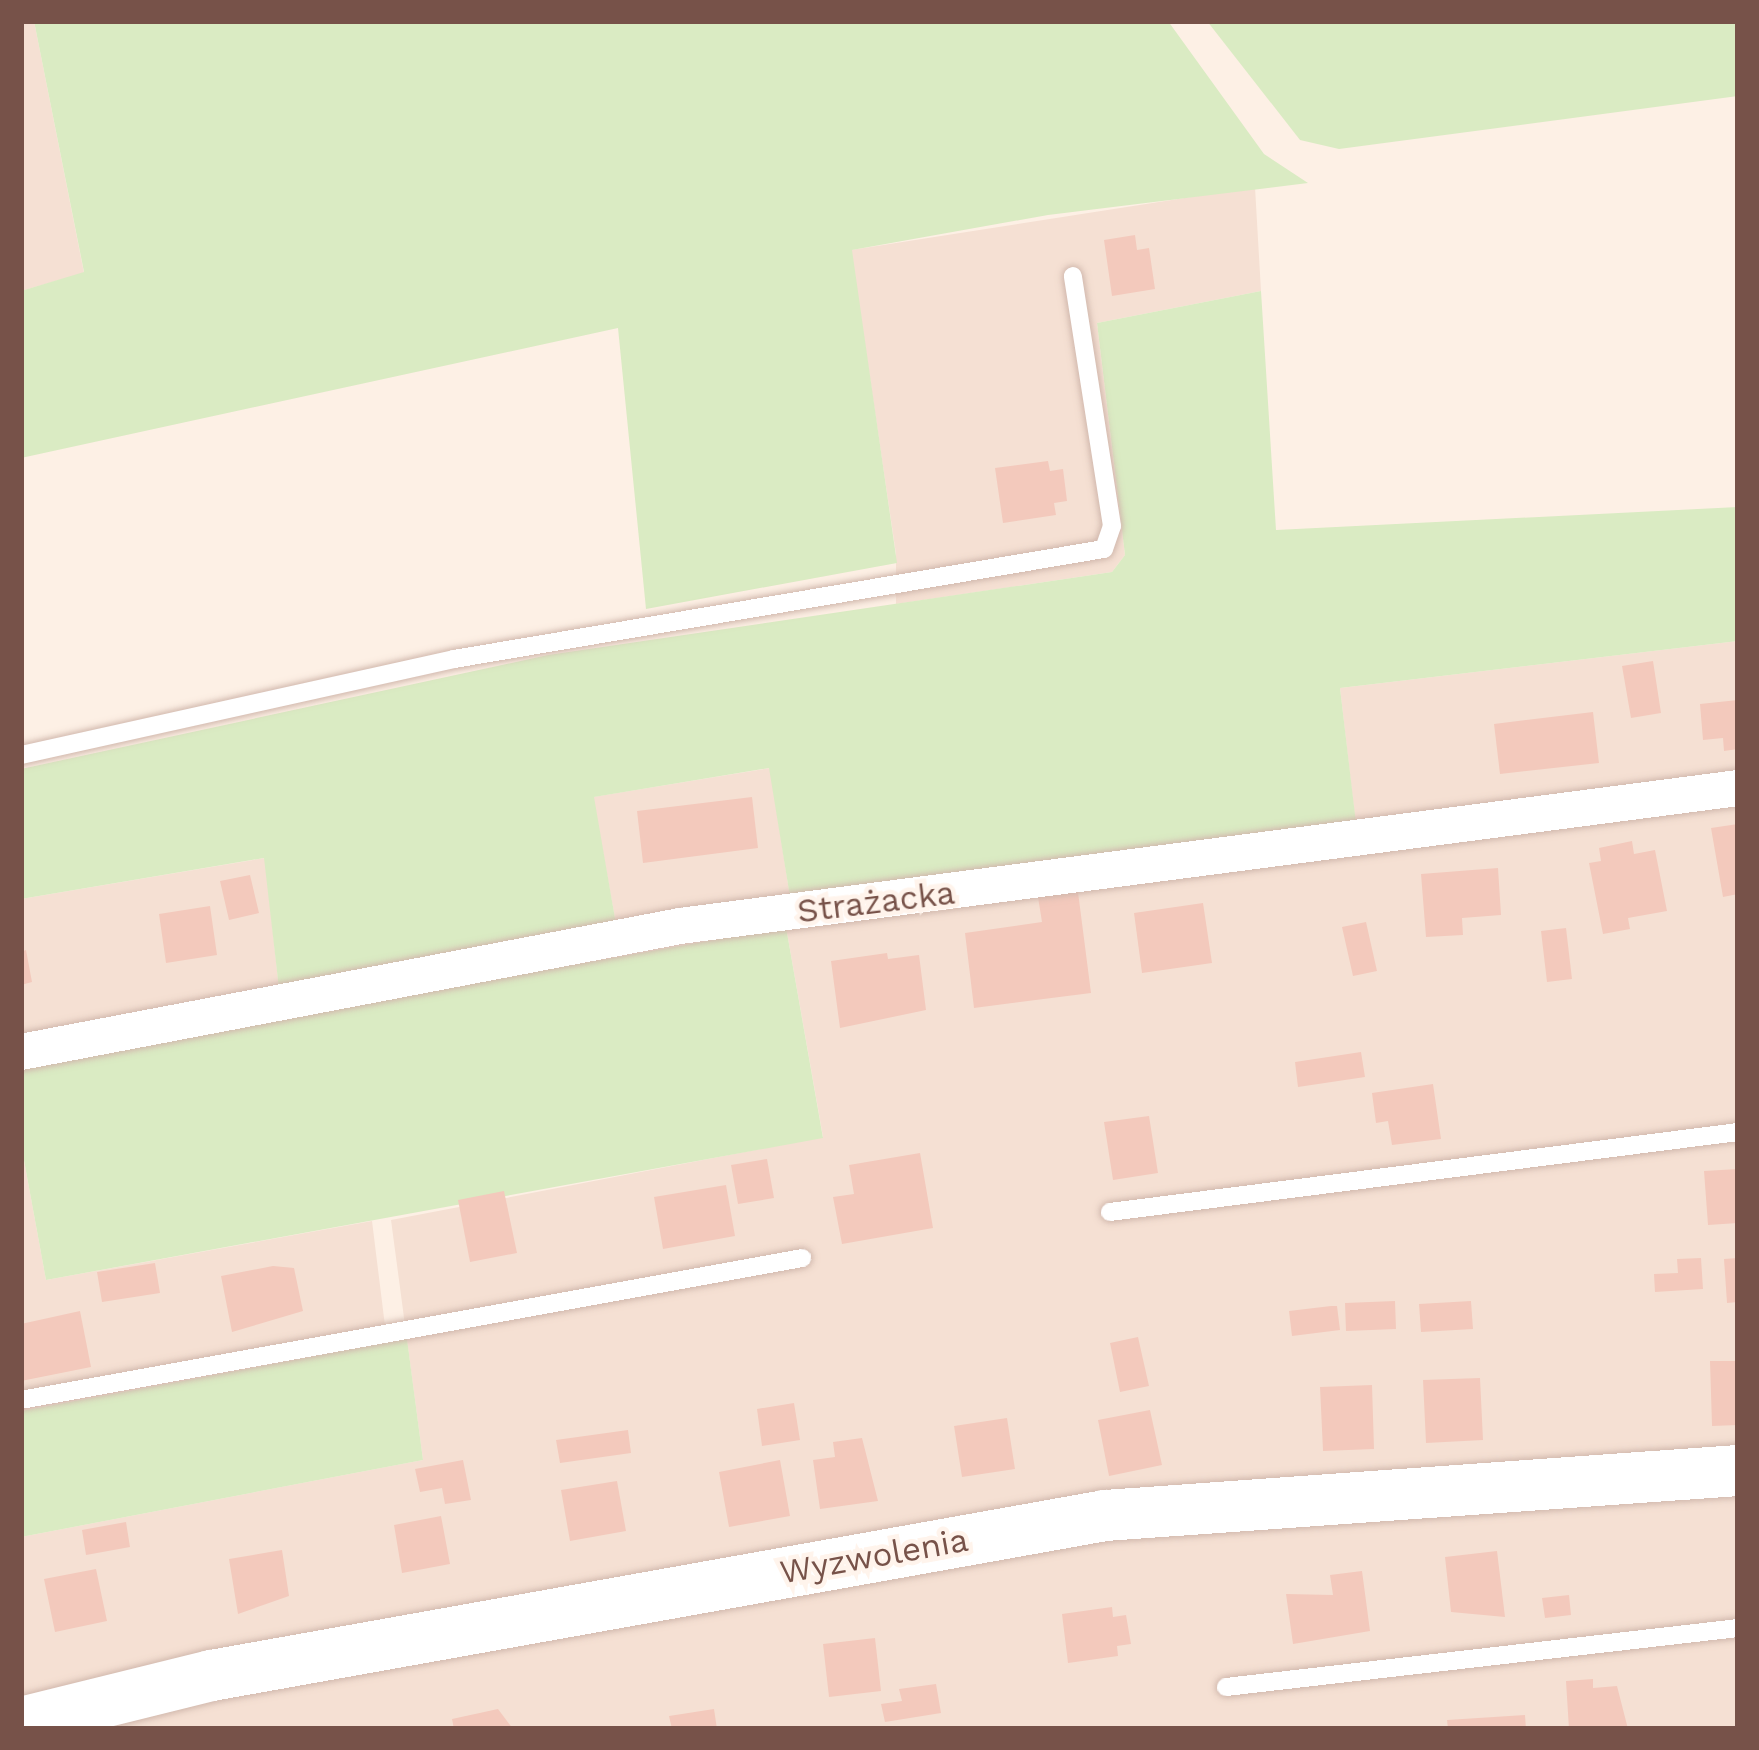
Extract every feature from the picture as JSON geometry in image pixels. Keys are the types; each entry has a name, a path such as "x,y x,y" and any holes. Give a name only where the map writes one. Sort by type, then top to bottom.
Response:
{"main road":[{"name":"Wyzwolenia","path":"21,1722 211,1675 1105,1515 1738,1470"}],"street":[{"name":"Strażacka","path":"21,1052 680,926 1738,788"}],"lane":[{"path":"21,755 454,659 1104,549 1112,526 1073,276"},
{"path":"1110,1212 1738,1132"},
{"path":"21,1400 802,1258"},
{"path":"1226,1688 1738,1628"}],"shaded area":[{"path":"21,21 34,21 84,273 21,291"},
{"path":"1255,187 1261,291 1097,323 1125,555 1112,572 896,604 896,554 851,250"},
{"path":"1738,641 1738,1729 21,1729 21,1537 423,1460 391,1220 823,1137 786,927 1359,853 1340,688"},
{"path":"770,768 790,897 616,924 593,797"},
{"path":"265,858 279,989 21,1063 21,899"},
{"path":"21,1144 46,1280 372,1221 387,1342 21,1411"}],"green space":[{"path":"34,21 1168,21 1264,154 1308,183 1048,215 852,250 897,563 646,609 618,328 21,458 21,291 84,272"},
{"path":"1207,21 1738,21 1738,96 1339,149 1300,140"},
{"path":"1261,291 1276,530 1738,507 1738,641 1340,688 1356,823 790,897 769,768 594,797 616,924 279,989 264,858 21,899 21,769 548,655 1112,572 1125,555 1097,323"},
{"path":"786,927 823,1138 46,1280 21,1144 21,1063"},
{"path":"407,1339 423,1460 21,1537 21,1411"}],"building":[{"path":"1135,235 1137,250 1149,248 1155,289 1112,296 1104,240"},
{"path":"1048,461 1050,471 1063,469 1067,501 1054,503 1056,515 1003,523 995,468"},
{"path":"1653,661 1661,713 1631,718 1622,666"},
{"path":"1738,700 1738,749 1724,751 1723,738 1703,740 1700,704"},
{"path":"1593,712 1599,763 1500,774 1494,724"},
{"path":"752,797 758,848 643,863 637,811"},
{"path":"1738,824 1738,894 1723,897 1711,828"},
{"path":"1632,841 1634,854 1655,850 1667,911 1628,918 1630,929 1603,934 1589,863 1601,861 1599,848"},
{"path":"1498,868 1501,915 1462,918 1463,935 1426,937 1421,874"},
{"path":"250,875 259,913 229,920 220,881"},
{"path":"1078,892 1091,993 974,1008 965,933 1042,922 1038,897"},
{"path":"1203,903 1212,963 1142,973 1134,913"},
{"path":"210,906 217,955 166,963 159,914"},
{"path":"1366,922 1377,971 1353,976 1342,927"},
{"path":"1566,928 1572,979 1547,982 1541,931"},
{"path":"26,950 32,982 21,985 21,952"},
{"path":"887,953 888,959 919,955 926,1010 840,1028 831,961"},
{"path":"1361,1052 1365,1077 1298,1087 1295,1062"},
{"path":"1433,1084 1441,1139 1392,1145 1388,1121 1376,1123 1372,1093"},
{"path":"1149,1116 1158,1173 1113,1180 1104,1122"},
{"path":"920,1153 933,1228 842,1244 833,1197 854,1194 849,1165"},
{"path":"767,1159 774,1198 738,1204 731,1165"},
{"path":"1738,1169 1738,1223 1708,1225 1704,1171"},
{"path":"726,1185 735,1236 663,1249 654,1197"},
{"path":"504,1191 517,1253 470,1262 458,1200"},
{"path":"1701,1258 1703,1289 1655,1292 1654,1274 1678,1273 1677,1259"},
{"path":"1738,1258 1738,1302 1727,1303 1724,1259"},
{"path":"155,1263 160,1293 102,1302 97,1272"},
{"path":"273,1266 294,1268 303,1311 232,1332 221,1276"},
{"path":"1395,1301 1396,1329 1346,1331 1345,1303"},
{"path":"1471,1301 1473,1329 1421,1332 1419,1304"},
{"path":"1337,1306 1340,1330 1292,1336 1289,1311"},
{"path":"80,1311 91,1367 21,1381 21,1324"},
{"path":"1138,1337 1149,1386 1120,1392 1110,1343"},
{"path":"1710,1361 1738,1361 1738,1425 1712,1426"},
{"path":"1480,1378 1483,1440 1426,1443 1423,1380"},
{"path":"1372,1385 1374,1449 1323,1451 1320,1387"},
{"path":"794,1403 800,1440 762,1446 757,1409"},
{"path":"1150,1410 1162,1465 1109,1476 1098,1420"},
{"path":"1007,1418 1015,1469 962,1477 954,1426"},
{"path":"628,1430 631,1453 560,1463 556,1440"},
{"path":"862,1438 878,1501 820,1509 813,1460 835,1457 833,1442"},
{"path":"463,1460 471,1500 445,1504 442,1488 420,1492 415,1469"},
{"path":"780,1460 790,1516 729,1527 719,1472"},
{"path":"617,1481 626,1531 570,1541 561,1490"},
{"path":"441,1516 450,1564 402,1573 394,1525"},
{"path":"126,1522 130,1547 86,1555 82,1530"},
{"path":"282,1550 289,1596 238,1614 229,1559"},
{"path":"1497,1551 1505,1617 1451,1612 1445,1557"},
{"path":"96,1569 107,1621 55,1632 44,1579"},
{"path":"1362,1571 1370,1631 1293,1644 1286,1594 1333,1595 1330,1575"},
{"path":"1569,1595 1571,1615 1545,1618 1542,1598"},
{"path":"1112,1607 1113,1617 1126,1615 1131,1644 1117,1646 1118,1656 1068,1663 1062,1614"},
{"path":"875,1638 881,1691 829,1697 823,1644"},
{"path":"1593,1679 1593,1688 1617,1686 1628,1729 1569,1729 1566,1681"},
{"path":"936,1684 941,1713 885,1722 881,1704 902,1701 899,1689"},
{"path":"498,1709 513,1729 454,1729 452,1719"},
{"path":"714,1709 717,1729 672,1729 669,1716"},
{"path":"1525,1715 1526,1729 1448,1729 1447,1720"}]}
